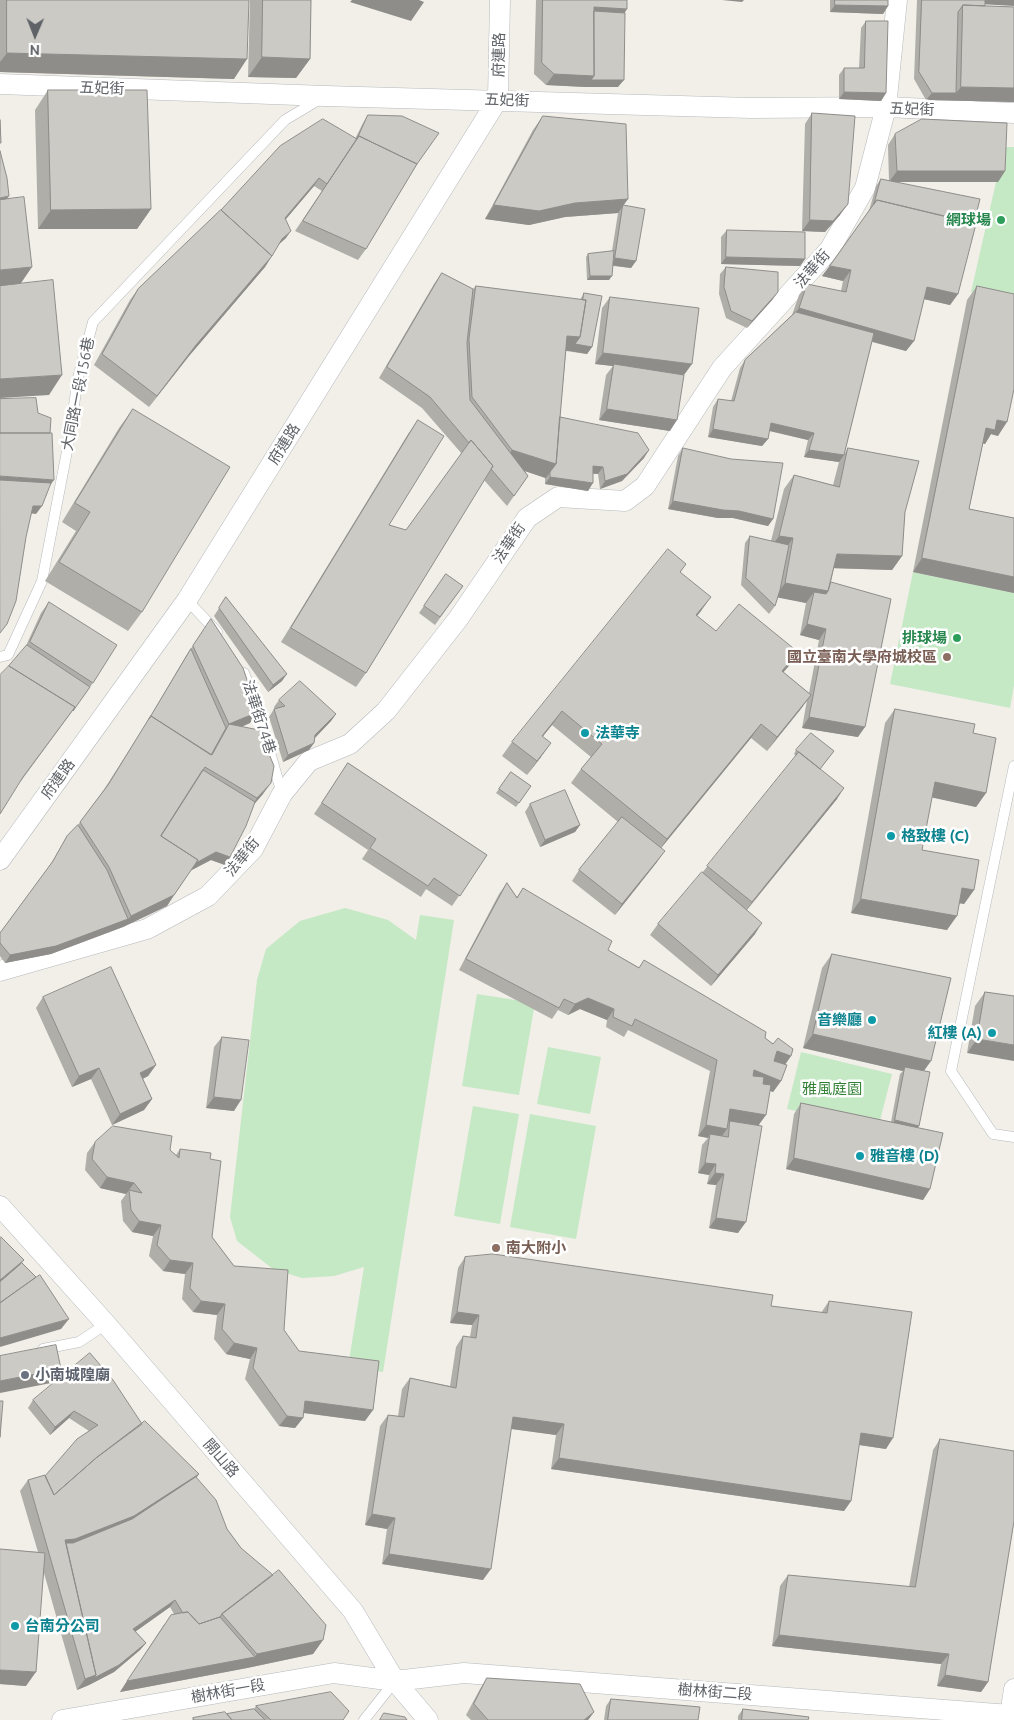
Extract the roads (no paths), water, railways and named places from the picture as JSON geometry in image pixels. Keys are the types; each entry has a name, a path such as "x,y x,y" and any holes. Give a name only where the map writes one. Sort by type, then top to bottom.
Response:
{"street":[{"name":"府連路","path":"0,860 187,600 498,99 500,0"},
{"name":"法華街","path":"0,971 147,929 208,896 253,849 282,794 309,761 350,744 386,711 458,619 526,518 558,498 625,501 645,486 722,368 830,249 865,188 886,108 897,0"},
{"name":"五妃街","path":"0,84 325,96 498,99 751,108 886,108 1014,113"},
{"name":"開山路","path":"0,1206 106,1324 353,1611 395,1681 428,1720"},
{"name":"樹林街一段","path":"62,1720 334,1673 395,1681"},
{"name":"樹林街二段","path":"395,1681 464,1673 1012,1718 1014,1689"}],"lane":[{"name":"大同路一段156巷","path":"0,658 8,655 42,581 68,446 78,378 93,322 285,120 325,96"},
{"path":"187,600 222,637"},
{"name":"法華街74巷","path":"237,660 256,704 282,794"},
{"path":"1014,766 951,1071 993,1134 1014,1137"},
{"path":"35,1351 78,1342 106,1324"},
{"path":"364,1720 395,1681"}],"place":[{"name":"網球場","path":"1001,220"},
{"name":"排球場","path":"957,638"},
{"name":"國立臺南大學府城校區","path":"947,657"},
{"name":"法華寺","path":"585,733"},
{"name":"格致樓 (C)","path":"891,836"},
{"name":"音樂廳","path":"872,1020"},
{"name":"紅樓 (A)","path":"992,1033"},
{"name":"雅音樓 (D)","path":"860,1156"},
{"name":"南大附小","path":"496,1248"},
{"name":"小南城隍廟","path":"25,1375"},
{"name":"台南分公司","path":"15,1626"}],"park label":[{"name":"雅風庭園","path":"832,1089"}]}
